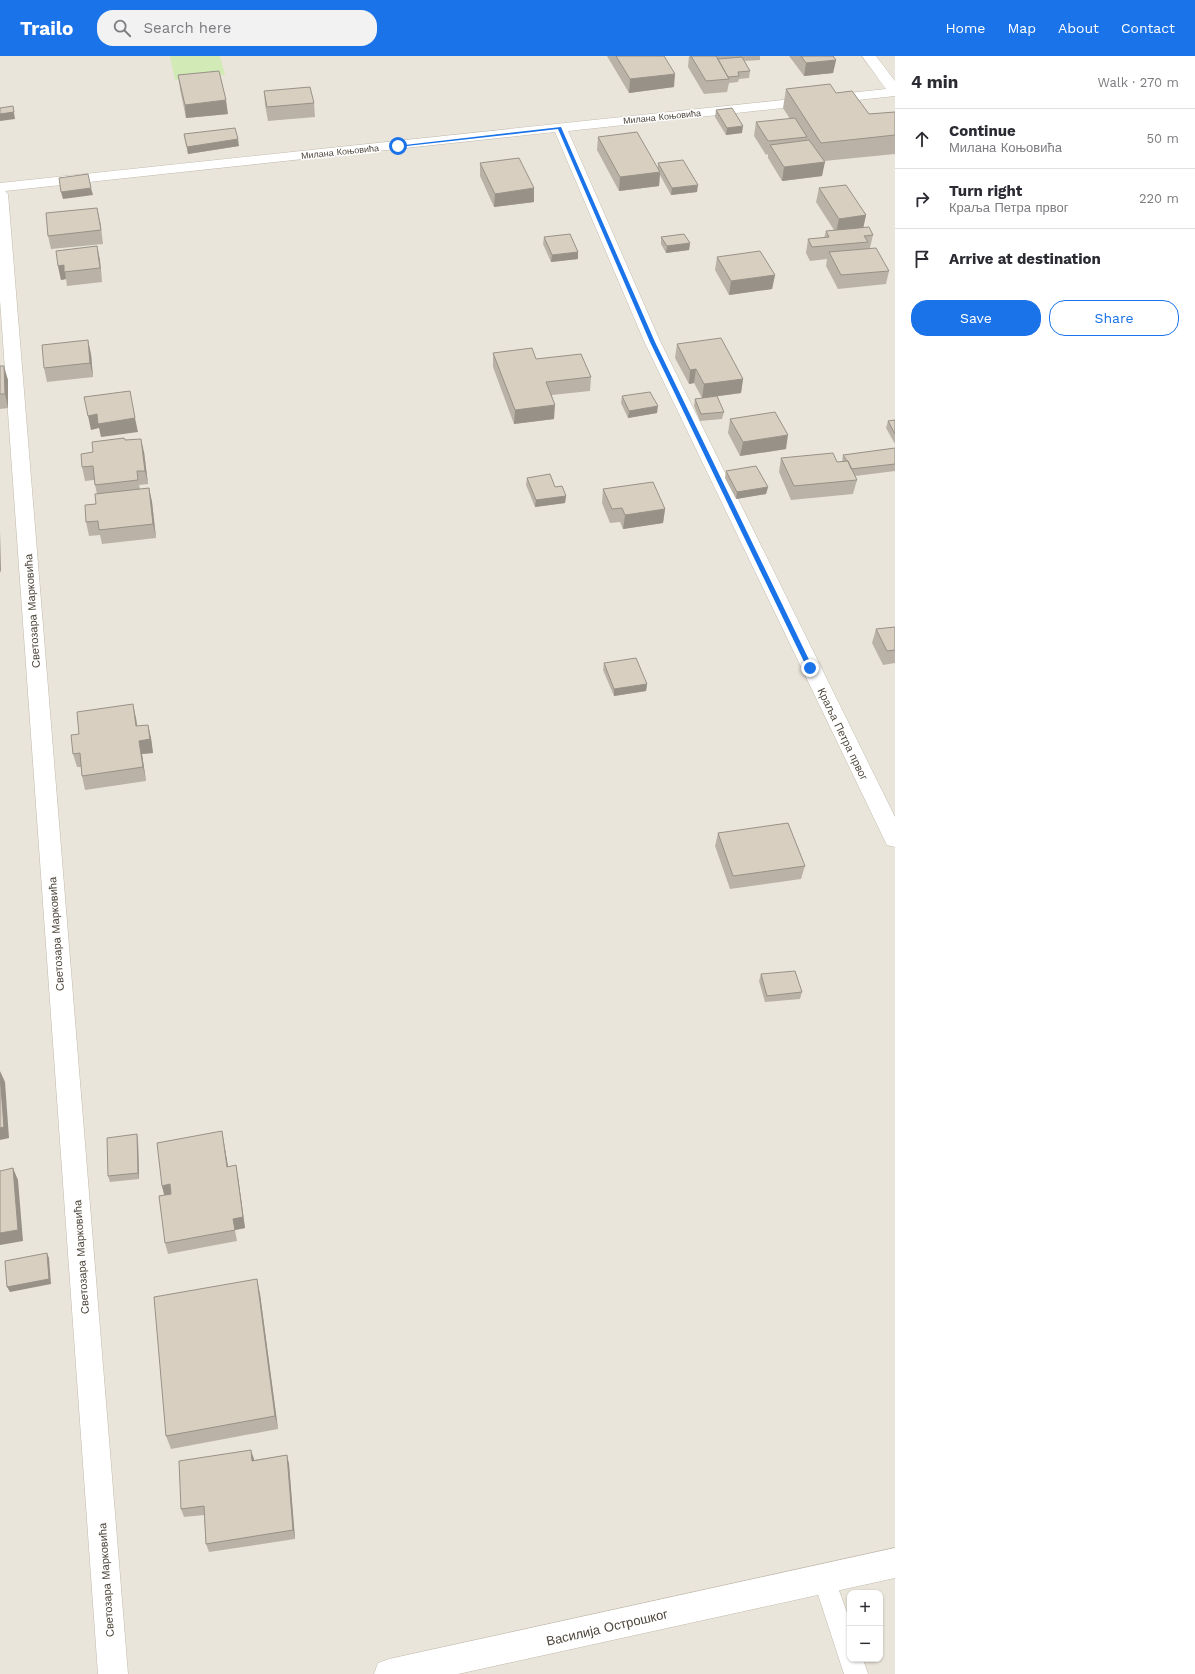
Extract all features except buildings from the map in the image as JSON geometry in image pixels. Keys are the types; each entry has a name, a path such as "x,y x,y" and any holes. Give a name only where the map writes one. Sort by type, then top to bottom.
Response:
{"street":[{"path":"869,56 895,92"},
{"name":"Милана Коњовића","path":"0,187 895,92"},
{"name":"Краља Петра првог","path":"560,128 652,342 895,840"},
{"name":"Светозара Марковића","path":"0,194 113,1674"},
{"name":"Василија Острошког","path":"388,1674 455,1667 895,1563"}],"lane":[{"path":"824,1579 847,1646"},
{"path":"852,1662 856,1674"}],"shaded area":[{"path":"0,56 895,56 895,1674 0,1674"}],"green space":[{"path":"170,56 220,56 225,75 175,80"}],"route":[{"path":"398,146 560,128 652,342 810,668"}]}
